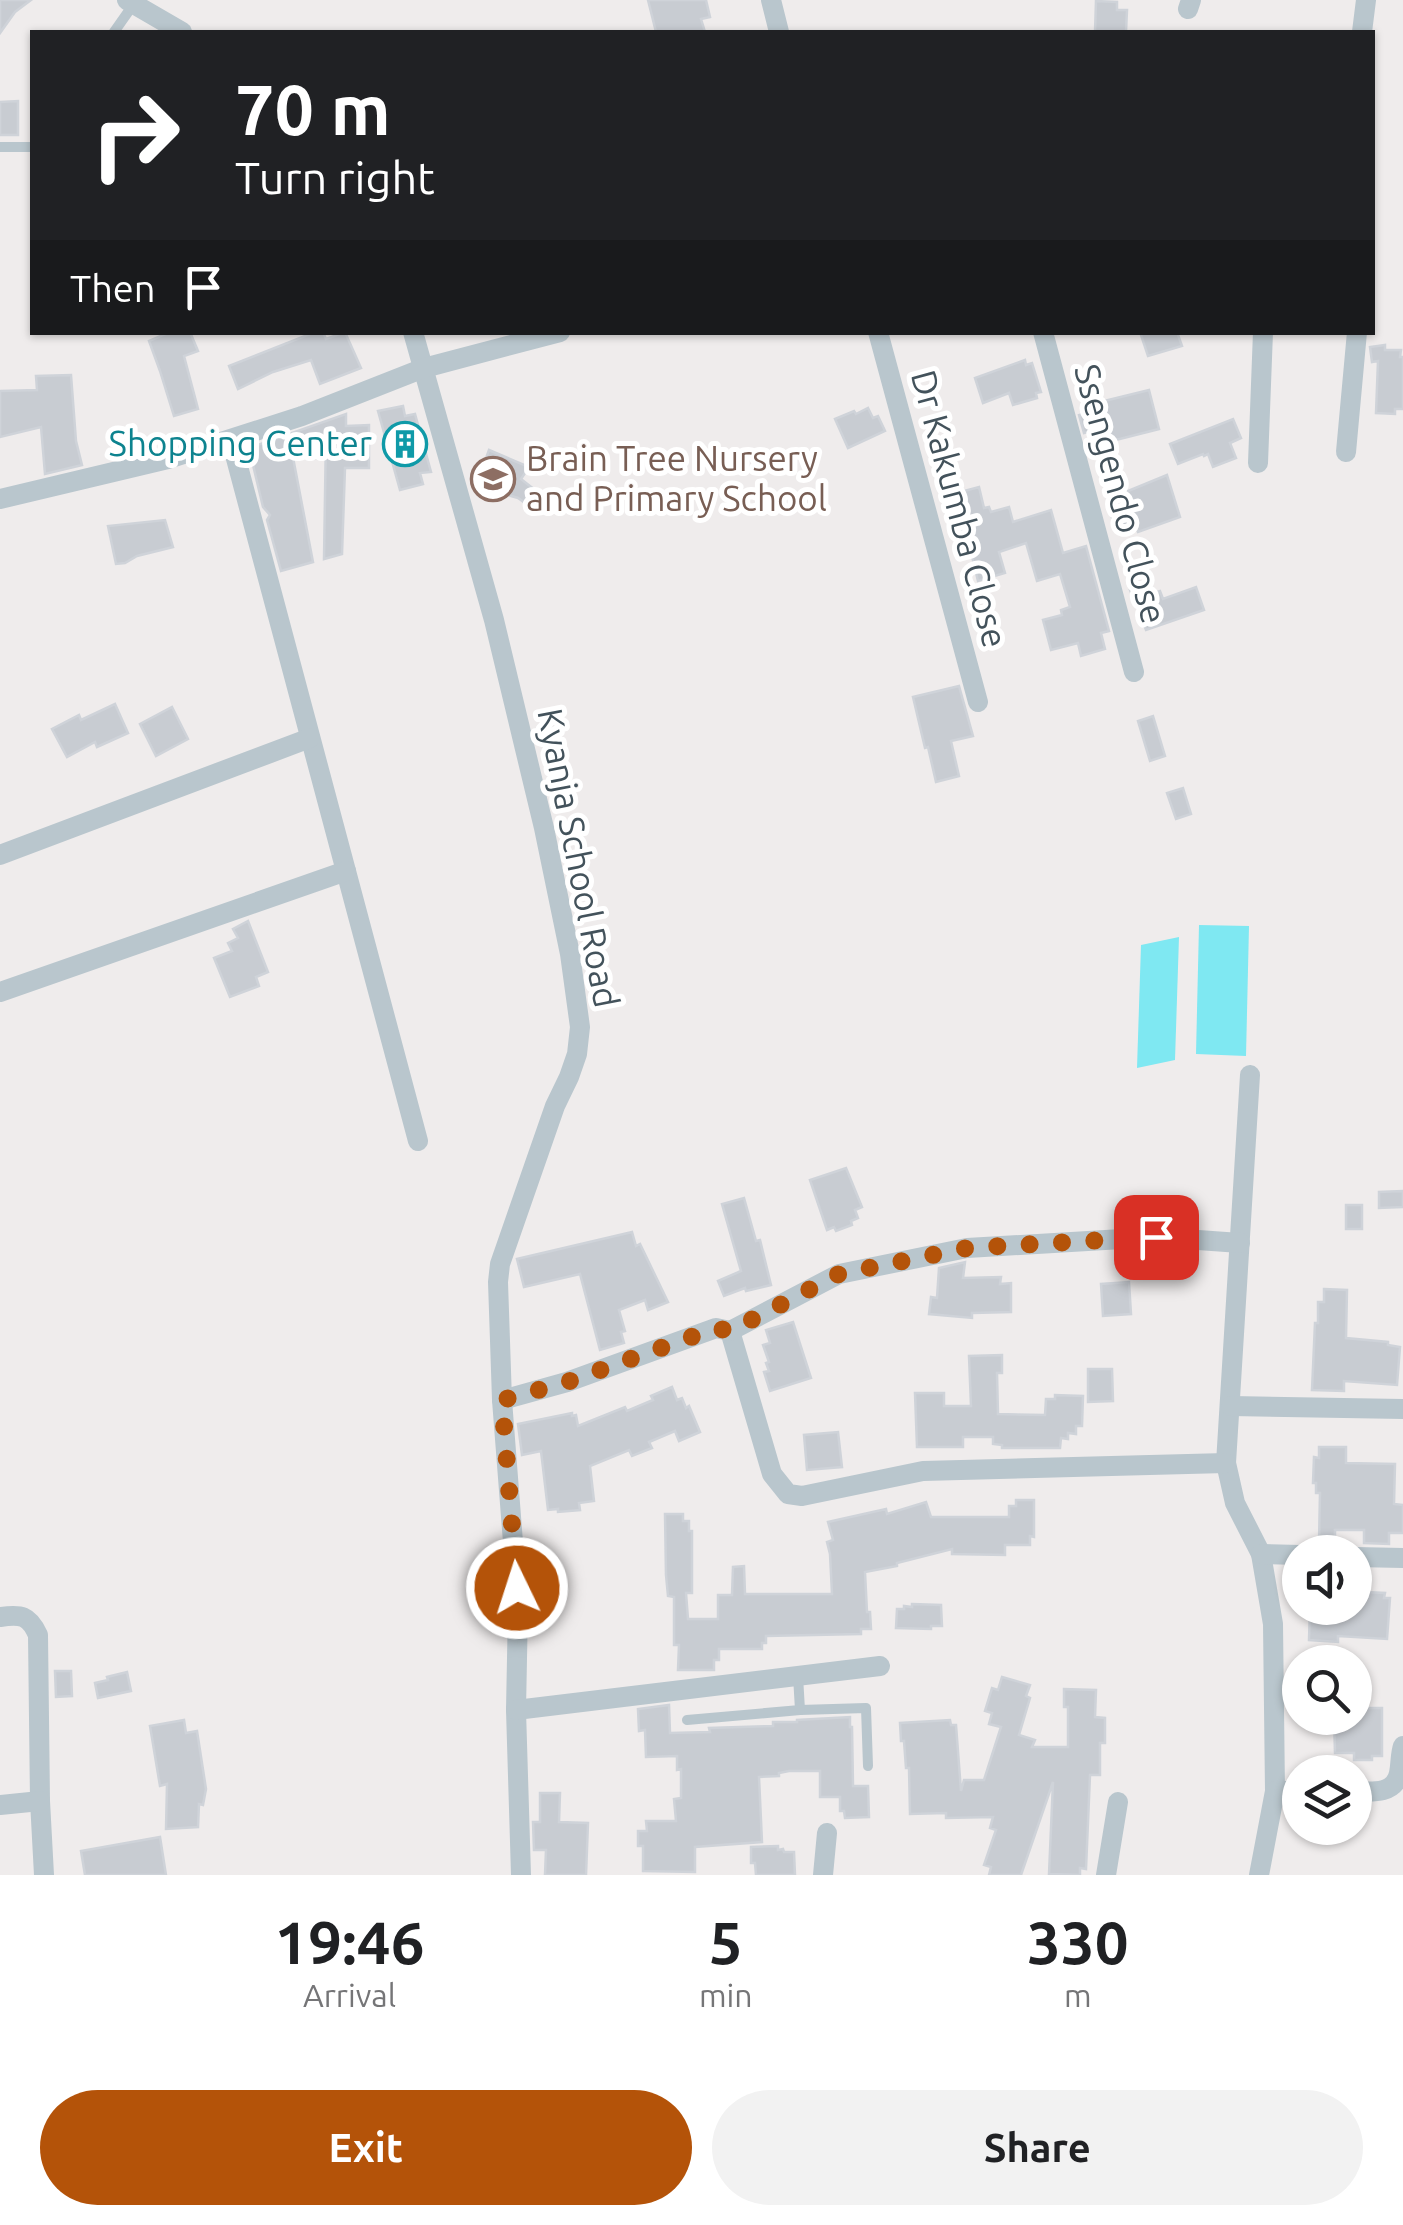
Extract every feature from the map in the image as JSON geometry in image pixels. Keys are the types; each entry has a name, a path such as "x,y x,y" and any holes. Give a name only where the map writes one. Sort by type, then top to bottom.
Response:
{"street":[{"path":"770,0 778,30"},
{"path":"1362,30 1366,0"},
{"path":"130,2 179,30"},
{"name":"Kyanja School Road","path":"414,335 494,620 544,828 570,954 580,1027 570,1077 555,1106 500,1264 502,1400 516,1568 521,1875"},
{"path":"0,499 168,459 302,416 424,368 549,335"},
{"name":"Dr Kakumba Close","path":"879,335 978,702"},
{"name":"Ssengendo Close","path":"1044,335 1134,672"},
{"path":"1258,463 1262,335"},
{"path":"1346,452 1357,335"},
{"path":"231,440 418,1141"},
{"path":"0,855 310,738"},
{"path":"0,992 346,871"},
{"path":"1250,1075 1226,1463 1235,1503 1261,1554 1273,1624 1275,1790 1259,1875"},
{"path":"502,1400 567,1382 716,1328 730,1331 839,1274 967,1248 1156,1237 1240,1243"},
{"path":"730,1331 772,1474 788,1494 802,1496 922,1471 1226,1463"},
{"path":"1231,1406 1403,1409"},
{"path":"1261,1554 1282,1555"},
{"path":"1372,1557 1403,1558"},
{"path":"0,1617 27,1618 38,1636 44,1875"},
{"path":"516,1710 880,1666"},
{"path":"1372,1791 1392,1786 1399,1777 1403,1746"},
{"path":"1275,1790 1282,1790"},
{"path":"0,1806 40,1801"},
{"path":"1106,1875 1118,1802"},
{"path":"823,1875 827,1834"}],"lane":[{"path":"115,30 130,2"},
{"path":"0,146 30,147"},
{"path":"798,1676 800,1710"},
{"path":"687,1720 866,1708 868,1766"}],"water":[{"path":"1199,925 1249,926 1246,1056 1196,1054"},
{"path":"1179,937 1175,1060 1137,1068 1141,945"}],"building":[{"path":"0,0 31,0 15,12 0,33"},
{"path":"648,0 706,0 710,17 701,19 704,30 656,30"},
{"path":"1096,1 1117,2 1117,10 1127,10 1126,30 1095,30"},
{"path":"18,101 18,135 0,135 0,102"},
{"path":"163,335 191,335 198,351 184,356 198,409 174,416 149,341"},
{"path":"307,335 324,335 326,339 346,335 361,368 320,384 311,360 238,389 229,366"},
{"path":"1141,335 1178,335 1182,346 1148,356"},
{"path":"1385,345 1385,350 1401,350 1403,357 1403,409 1395,409 1395,414 1376,413 1378,361 1372,362 1370,347"},
{"path":"1025,360 1026,365 1032,363 1041,392 1036,393 1037,398 1013,405 1009,393 983,403 975,378"},
{"path":"71,375 76,441 82,465 45,474 41,427 0,437 0,391 37,390 36,376"},
{"path":"1149,390 1159,429 1108,442 1106,434 1098,436 1096,430 1084,433 1079,415 1086,413 1084,406"},
{"name":"Shopping Center","path":"403,406 405,416 415,414 431,472 420,473 423,484 400,490 378,411"},
{"path":"868,408 873,418 878,416 885,431 848,448 835,419"},
{"path":"346,414 346,426 369,425 369,468 345,468 342,554 324,559 326,434 291,447 313,562 281,571 267,520 270,515 263,507 249,448"},
{"path":"1233,419 1241,438 1230,443 1236,458 1213,467 1208,454 1203,454 1178,464 1170,444"},
{"path":"489,450 529,467 521,479 535,490 525,503 476,486"},
{"path":"1167,475 1180,517 1138,532 1134,523 1115,525 1108,508 1114,506 1111,498"},
{"path":"979,487 984,508 989,507 991,512 1009,507 1013,522 1051,510 1063,553 1086,546 1109,631 1101,633 1105,649 1081,656 1078,643 1051,650 1043,620 1062,615 1061,610 1070,607 1060,574 1037,581 1026,543 999,552 1005,573 978,581 969,544 964,546 954,512 946,514 942,497"},
{"path":"165,520 173,547 116,564 108,526"},
{"path":"1149,582 1154,593 1160,591 1163,599 1196,587 1204,610 1146,630 1130,590"},
{"path":"959,686 973,736 951,741 959,776 936,782 913,697"},
{"path":"115,704 128,733 97,747 95,742 67,757 52,729 79,715 81,720"},
{"path":"172,707 188,739 156,756 140,724"},
{"path":"1153,716 1165,756 1150,761 1138,721"},
{"path":"1183,788 1191,814 1176,819 1167,793"},
{"path":"248,921 268,972 256,977 259,986 230,997 214,958 232,951 228,943 238,938 233,929"},
{"path":"846,1168 862,1207 855,1210 858,1218 851,1221 852,1225 827,1230 810,1180"},
{"path":"1403,1191 1403,1207 1379,1208 1379,1192"},
{"path":"744,1198 771,1285 746,1291 745,1288 724,1296 718,1281 741,1271 722,1204"},
{"path":"1346,1205 1362,1205 1362,1229 1346,1229"},
{"path":"632,1232 668,1302 648,1310 645,1300 619,1310 624,1343 600,1350 580,1274 524,1287 517,1259"},
{"path":"965,1262 963,1278 1001,1277 1000,1284 1011,1283 1011,1312 972,1313 972,1318 929,1314 931,1297 937,1298 939,1268"},
{"path":"1129,1282 1131,1314 1103,1316 1101,1284"},
{"path":"1324,1289 1347,1290 1346,1338 1400,1347 1397,1385 1344,1381 1344,1391 1312,1390 1315,1323 1318,1302 1324,1302"},
{"path":"793,1322 811,1378 770,1391 764,1372 769,1371 763,1345 770,1343 766,1330"},
{"path":"1002,1355 1002,1373 997,1373 998,1414 1045,1415 1046,1399 1055,1399 1055,1395 1083,1396 1082,1426 1076,1426 1076,1434 1068,1433 1068,1439 1061,1438 1060,1448 1002,1448 993,1444 993,1437 963,1437 963,1447 917,1447 915,1393 944,1393 944,1406 971,1406 969,1356"},
{"path":"1088,1369 1112,1369 1113,1401 1088,1402"},
{"path":"672,1387 677,1400 682,1398 686,1408 689,1406 700,1432 679,1441 675,1431 649,1442 652,1448 632,1456 629,1450 590,1466 594,1501 579,1503 580,1510 548,1510 541,1451 522,1455 518,1424 572,1413 578,1426 625,1407 627,1411"},
{"path":"838,1432 842,1467 807,1470 804,1435"},
{"path":"1319,1447 1346,1447 1346,1463 1395,1464 1394,1504 1403,1505 1403,1533 1389,1533 1389,1544 1372,1543 1372,1535 1364,1535 1364,1530 1335,1530 1335,1535 1319,1535 1320,1493 1316,1493 1313,1483 1314,1457 1319,1458"},
{"path":"1016,1500 1034,1500 1034,1537 1030,1536 1030,1545 1005,1545 1005,1555 952,1554 952,1549 865,1572 871,1629 861,1629 861,1634 766,1636 762,1649 719,1649 714,1670 678,1670 674,1597 668,1596 666,1575 665,1514 683,1514 683,1521 689,1521 692,1531 692,1593 686,1593 688,1619 718,1619 718,1595 732,1595 733,1567 744,1566 745,1594 832,1594 827,1542 833,1540 828,1522 886,1509 887,1514 926,1502 931,1517 1009,1517 1009,1506 1016,1506"},
{"path":"1372,1592 1385,1593 1384,1598 1390,1598 1387,1639 1338,1636 1338,1642 1309,1640 1309,1625 1372,1625"},
{"path":"912,1604 941,1605 942,1626 896,1628 897,1609"},
{"path":"55,1671 71,1671 72,1696 56,1697"},
{"path":"127,1672 131,1691 98,1698 95,1683"},
{"path":"1002,1677 1030,1685 1019,1735 1035,1740 1032,1747 1068,1747 1064,1689 1096,1690 1095,1717 1105,1718 1105,1743 1100,1743 1100,1775 1090,1775 1086,1869 1080,1868 1080,1875 1049,1874 1053,1782 1021,1875 989,1875 991,1867 984,1865 996,1830 990,1828 993,1817 910,1814 909,1768 900,1723 950,1720 951,1725 956,1725 961,1791 964,1780 984,1780 1001,1727 989,1724 992,1713 985,1711 992,1688 998,1690"},
{"path":"669,1705 670,1733 850,1717 853,1786 868,1786 869,1817 845,1818 844,1811 840,1811 840,1797 820,1797 820,1771 789,1771 759,1777 762,1842 695,1847 695,1872 643,1871 643,1846 638,1846 638,1831 647,1831 646,1821 676,1821 674,1799 681,1798 681,1769 677,1770 677,1756 646,1757 645,1730 639,1731 638,1709"},
{"path":"1372,1708 1382,1708 1382,1756 1335,1753 1334,1735 1372,1735"},
{"path":"184,1720 186,1733 197,1731 206,1789 203,1805 199,1804 198,1827 166,1829 167,1784 160,1786 150,1726"},
{"path":"540,1793 560,1793 559,1822 588,1823 586,1875 545,1875 546,1850 534,1850 533,1822 540,1822"},
{"path":"160,1837 166,1875 85,1875 81,1851"},
{"path":"778,1846 778,1850 794,1852 795,1875 756,1875 751,1847"}],"place":[{"name":"Shopping Center","path":"405,444"},
{"name":"Brain Tree Nursery and Primary School","path":"493,479"}],"route":[{"path":"517,1588 502,1400 567,1382 716,1328 730,1331 839,1274 967,1248 1156,1237"}]}
